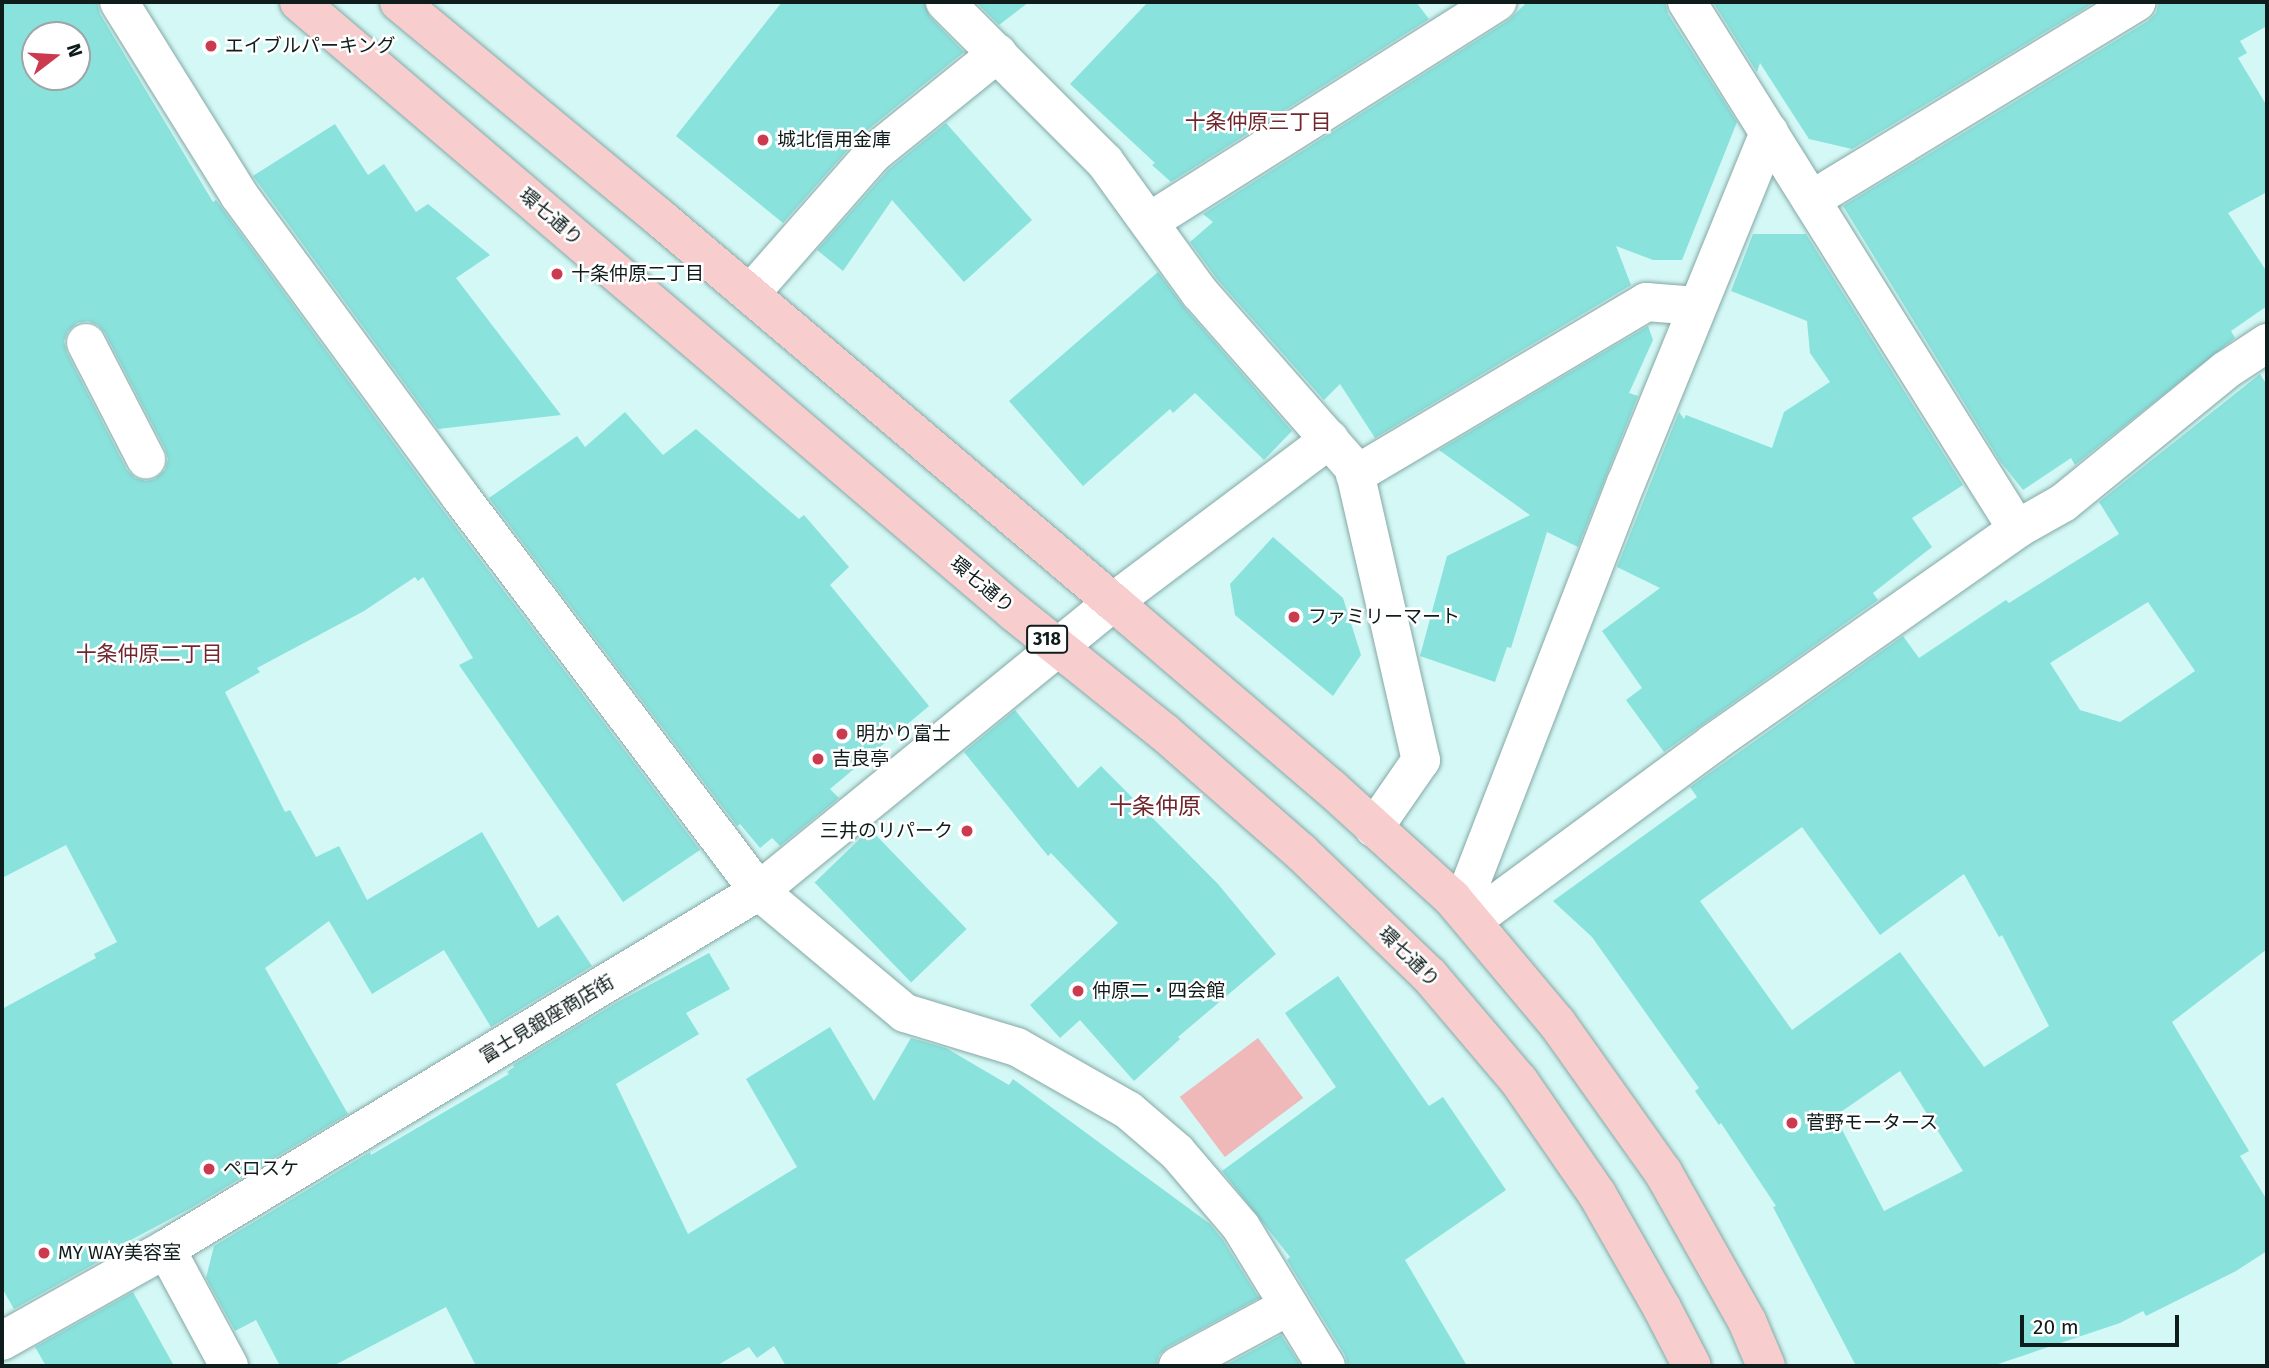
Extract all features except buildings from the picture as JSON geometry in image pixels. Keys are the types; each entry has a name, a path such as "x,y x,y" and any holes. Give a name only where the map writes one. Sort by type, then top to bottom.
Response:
{"main road":[{"name":"環七通り","path":"299,2 1057,647 1165,733 1301,852 1429,975 1519,1081 1597,1194 1692,1366"},
{"path":"399,2 750,294 1113,602 1374,828 1466,914 1557,1023 1662,1172 1747,1321 1766,1366"}],"street":[{"path":"119,2 239,195 452,486 759,891 905,1013 1017,1047 1128,1110 1177,1153 1241,1227 1326,1366"},
{"path":"944,2 1105,162 1200,293 1354,468 1421,760 1374,828"},
{"path":"1149,222 1497,2"},
{"path":"1687,2 2017,529"},
{"path":"1811,200 2137,2"},
{"path":"750,294 874,153 998,53"},
{"path":"1466,914 1697,306 1769,132"},
{"path":"1355,475 1646,302 1697,306"},
{"path":"86,343 146,458"},
{"path":"1466,914 2017,529 2063,503 2226,370 2267,343"},
{"name":"富士見銀座商店街","path":"2,1341 166,1249 759,891 1113,602 1330,439"},
{"path":"166,1249 229,1366"},
{"path":"1178,1366 1290,1306"}],"shaded area":[{"path":"1258,1038 1303,1098 1225,1157 1180,1097"}],"place":[{"name":"エイブルパーキング","path":"211,46"},
{"name":"城北信用金庫","path":"763,140"},
{"name":"十条仲原二丁目","path":"557,274"},
{"name":"ファミリーマート","path":"1294,617"},
{"name":"明かり富士","path":"842,734"},
{"name":"吉良亭","path":"818,759"},
{"name":"三井のリパーク","path":"967,831"},
{"name":"仲原二・四会館","path":"1078,991"},
{"name":"菅野モータース","path":"1792,1123"},
{"name":"ペロスケ","path":"209,1169"},
{"name":"MY WAY美容室","path":"44,1253"}],"district":[{"name":"十条仲原三丁目","path":"1258,122"},
{"name":"十条仲原二丁目","path":"149,654"},
{"name":"十条仲原","path":"1155,806"}]}
